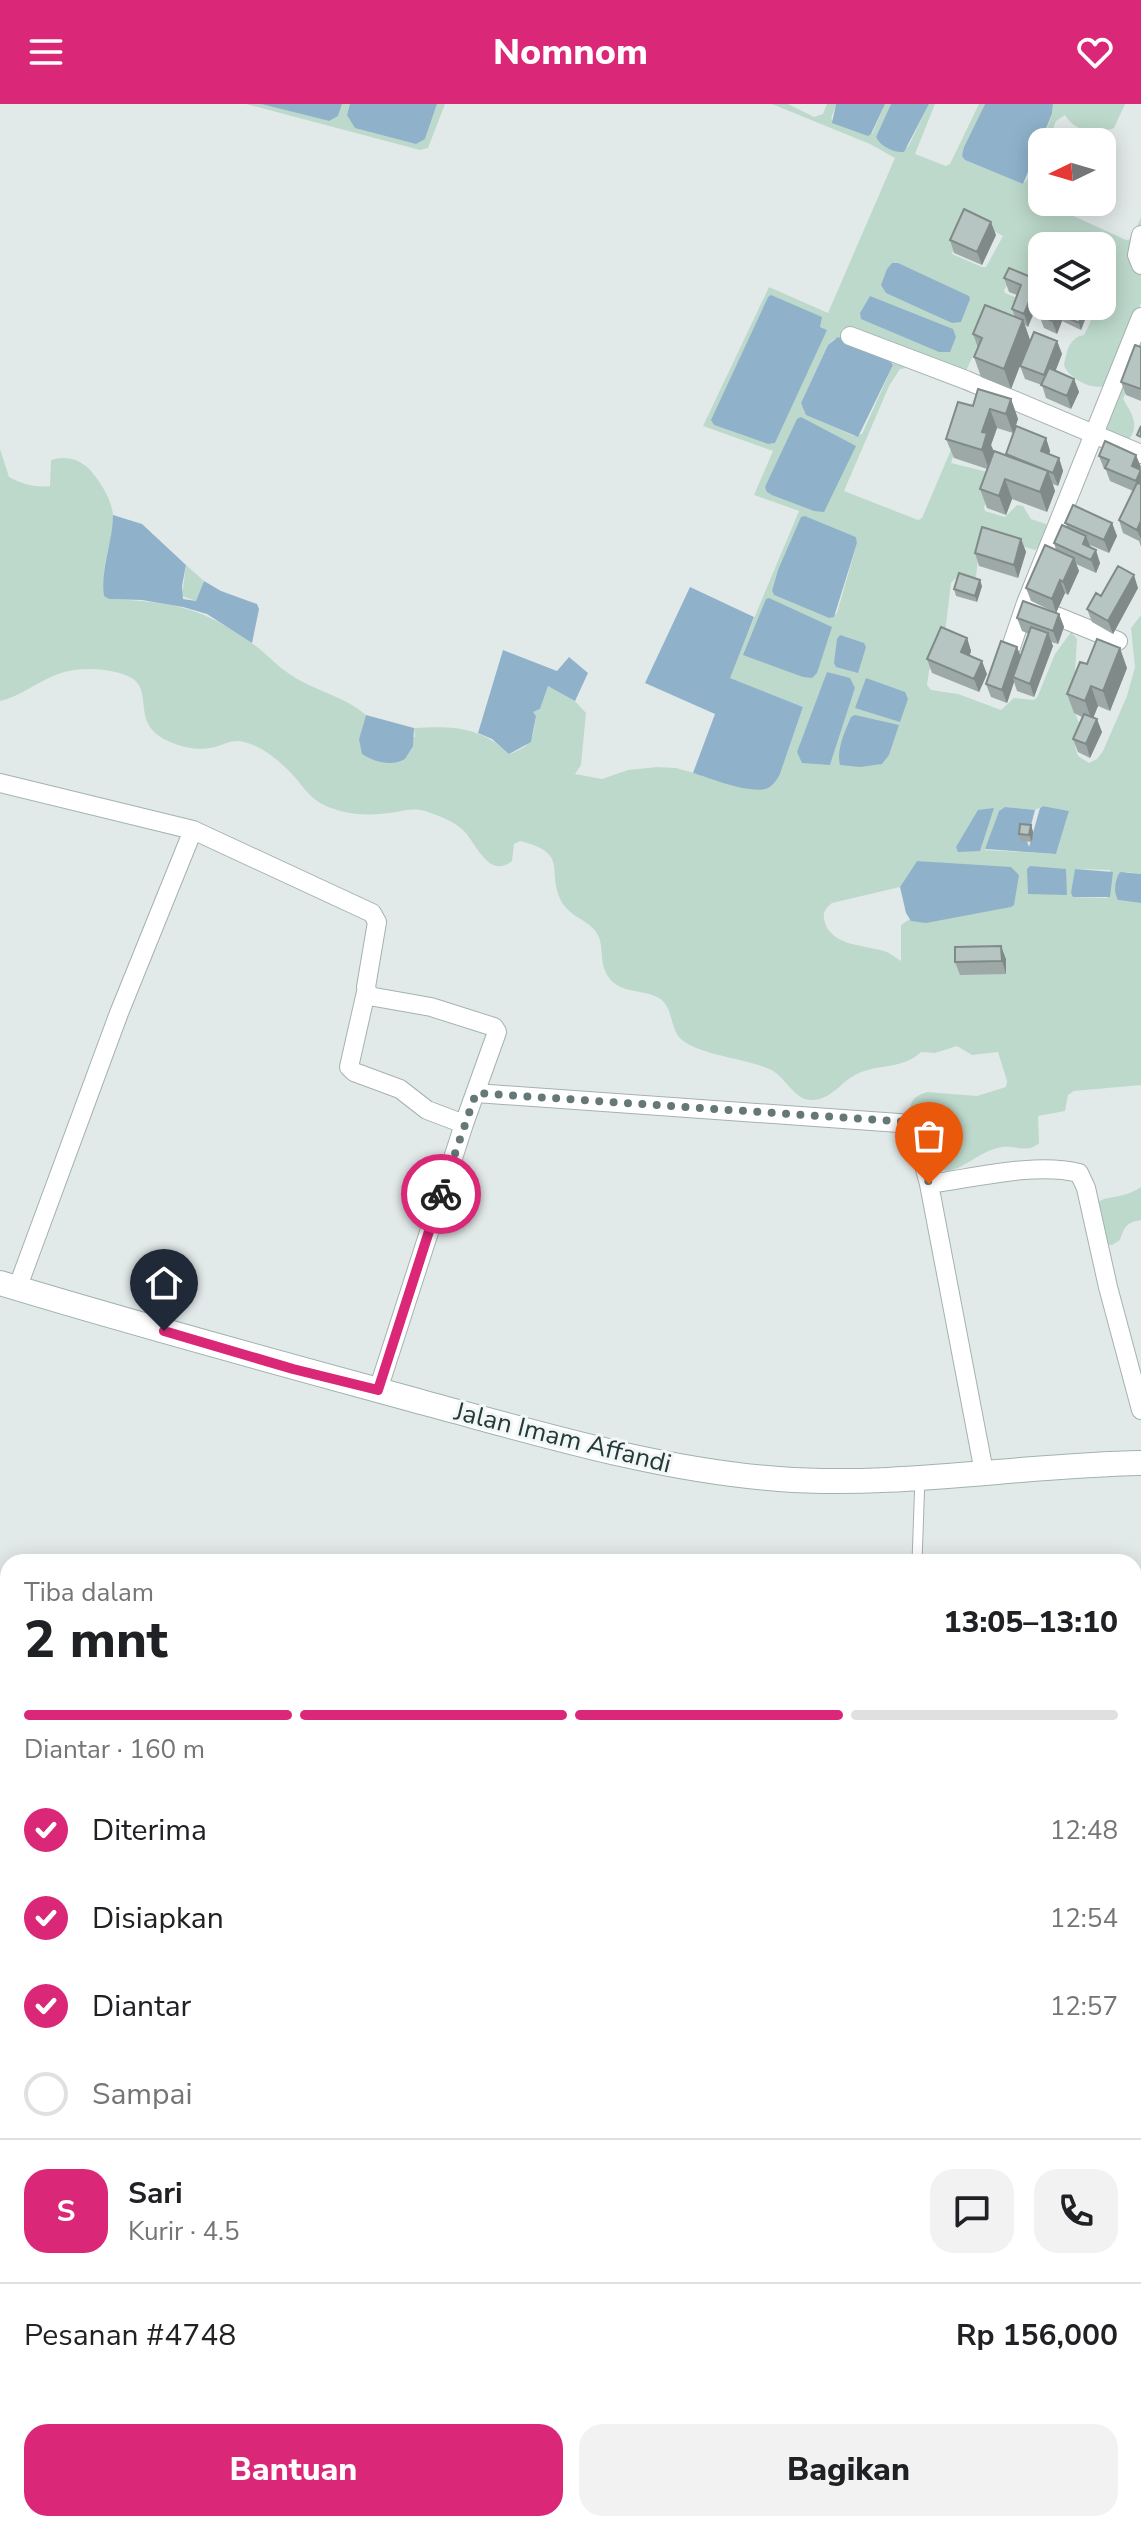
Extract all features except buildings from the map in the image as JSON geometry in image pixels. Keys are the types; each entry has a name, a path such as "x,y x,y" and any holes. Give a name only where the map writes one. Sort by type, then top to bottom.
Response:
{"street":[{"path":"1141,235 1137,255 1141,265"},
{"path":"1010,650 1141,317"},
{"path":"850,336 1141,454"},
{"path":"1026,603 1118,641"},
{"path":"0,783 193,830 376,917 366,992 349,1067 354,1072 400,1089 427,1110 464,1124"},
{"path":"9,1286 193,830"},
{"path":"366,992 369,996 431,1007 494,1027 497,1036 464,1124 378,1390"},
{"path":"476,1093 910,1122 915,1126 929,1184 984,1472"},
{"path":"929,1184 1061,1168 1079,1173 1086,1188 1108,1287 1141,1410"},
{"name":"Jalan Imam Affandi","path":"9,1286 293,1369 620,1454 738,1475 848,1481 1141,1463"}],"lane":[{"path":"917,1554 921,1476"}],"green space":[{"path":"246,104 261,104 329,121 338,116 342,104 350,104 347,115 425,139 437,104 445,104 428,148 420,150"},
{"path":"772,104 788,104 814,117 823,114 827,104 836,104 831,119 872,134 885,104 891,104 876,138 908,147 929,104 935,104 915,154 946,166 950,164 979,104 985,104 964,147 965,160 1023,184 1028,177 1028,216 1074,216 1109,232 1028,232 1028,282 1014,277 1004,290 1019,299 1013,324 987,325 965,373 971,393 906,368 900,369 889,386 844,491 918,520 922,518 973,398 951,463 992,473 994,477 985,511 1005,517 1017,505 1023,506 1031,519 1046,524 1046,531 1035,550 988,536 978,559 976,577 955,579 951,583 945,633 929,671 927,685 931,690 958,694 1001,710 1014,698 1033,700 1037,698 1055,654 1071,632 1077,639 1073,707 1079,723 1075,746 1078,756 1089,763 1103,751 1127,696 1135,667 1131,628 1141,615 1141,874 1126,872 1118,900 1141,903 1141,1085 1074,1091 1068,1095 1065,1111 1038,1116 1039,1143 1035,1146 995,1149 956,1169 942,1170 928,1121 914,1112 911,1104 916,1097 927,1092 977,1096 1006,1087 998,1052 972,1055 957,1046 935,1053 921,1052 899,1064 859,1073 825,1097 806,1099 769,1069 712,1053 682,1040 664,1002 652,995 616,985 604,969 599,937 592,927 563,904 551,858 536,846 520,841 514,844 512,861 496,866 483,857 459,827 425,811 359,814 324,805 281,763 251,744 236,741 197,749 168,741 148,723 138,684 130,677 115,672 88,669 67,671 0,701 0,449 9,477 29,485 50,486 51,460 67,458 78,461 91,471 104,490 113,521 105,562 105,596 185,608 217,621 253,644 291,675 366,715 359,739 415,737 414,728 454,728 487,738 510,754 530,740 536,716 532,712 540,709 548,685 575,701 586,713 581,765 575,774 602,779 628,770 657,767 676,768 701,775 780,774 803,707 729,678 799,511 754,495 773,451 703,426 769,287 828,313 895,158 870,144","holes":["965,218 1003,236 986,267 952,254","768,297 826,330 775,443 768,444 714,425 712,420","834,339 892,360 893,365 862,434 854,436 807,415 801,403 828,345","805,516 856,537 857,543 837,613 829,618 774,595 772,591 801,518","827,672 855,688 830,765 818,699","1043,806 1069,811 1056,854 985,850 999,811 1005,807 1035,810","917,861 951,864 912,921 910,919 901,925 901,961 886,952 848,943 827,928 825,910 832,903 900,887","1075,869 1110,870 1107,898 1073,897"]},
{"path":"1053,104 1125,104 1114,128 1080,128 1065,115 1056,121 1053,128 1047,128"},
{"path":"1141,217 1141,303 1107,385 1102,387 1082,382 1071,375 1064,365 1071,342 1084,335 1091,321 1116,320 1116,235 1132,239"},
{"path":"1141,335 1141,359 1123,399 1134,424 1128,440 1099,431"},
{"path":"186,565 204,581 196,601 182,596"},
{"path":"1141,1187 1141,1220 1127,1226 1120,1240 1112,1245 1106,1244 1096,1211 1098,1204"}],"water":[{"path":"261,104 342,104 338,116 329,121"},
{"path":"350,104 437,104 425,139 416,144 355,128 347,115"},
{"path":"836,104 885,104 868,136 832,123"},
{"path":"891,104 929,104 904,152 888,148 876,137"},
{"path":"985,104 1053,104 1046,128 1028,128 1028,172 1023,184 965,160 962,156"},
{"path":"892,263 969,296 961,322 952,323 886,293 881,285"},
{"path":"771,295 822,317 820,327 827,330 775,443 768,444 714,425 711,420"},
{"path":"870,296 953,329 956,337 950,352 939,352 861,319 860,313"},
{"path":"838,337 887,356 893,365 858,437 806,415 801,403 828,345"},
{"path":"801,417 856,446 824,512 772,495 765,487 797,419"},
{"path":"113,515 142,524 186,565 183,599 196,601 204,581 221,591 257,604 259,609 252,643 207,614 183,607 104,596"},
{"path":"801,517 856,537 857,543 834,617 829,618 774,595 772,591"},
{"path":"690,587 754,617 730,678 803,707 780,774 768,788 741,788 693,773 715,714 645,683"},
{"path":"769,598 832,627 817,673 812,678 743,655"},
{"path":"840,635 864,643 866,647 858,673 836,667 834,663"},
{"path":"503,650 557,671 569,657 588,673 575,701 548,686 540,709 533,712 536,716 531,742 509,754 492,739 478,733"},
{"path":"827,672 850,678 855,688 830,765 802,763 797,752"},
{"path":"866,678 905,692 908,699 900,722 855,708"},
{"path":"366,715 414,728 413,746 405,759 394,763 383,762 362,754 359,739"},
{"path":"855,715 899,725 889,755 882,764 860,767 840,765 842,741 851,717"},
{"path":"1043,806 1069,811 1056,854 985,849 999,811 1005,807 1035,810 1027,841 1029,847"},
{"path":"994,808 980,851 958,852 956,847 978,810"},
{"path":"917,861 1011,867 1019,875 1014,905 926,923 911,921 900,887"},
{"path":"1030,866 1066,869 1067,895 1028,894 1027,869"},
{"path":"1075,869 1113,872 1110,897 1073,897"},
{"path":"1120,872 1141,874 1141,903 1118,900 1115,886"}],"way so far":[{"path":"441,1194 476,1093 910,1122 915,1126 929,1184"}],"route":[{"path":"164,1331 378,1390 441,1194"}]}
